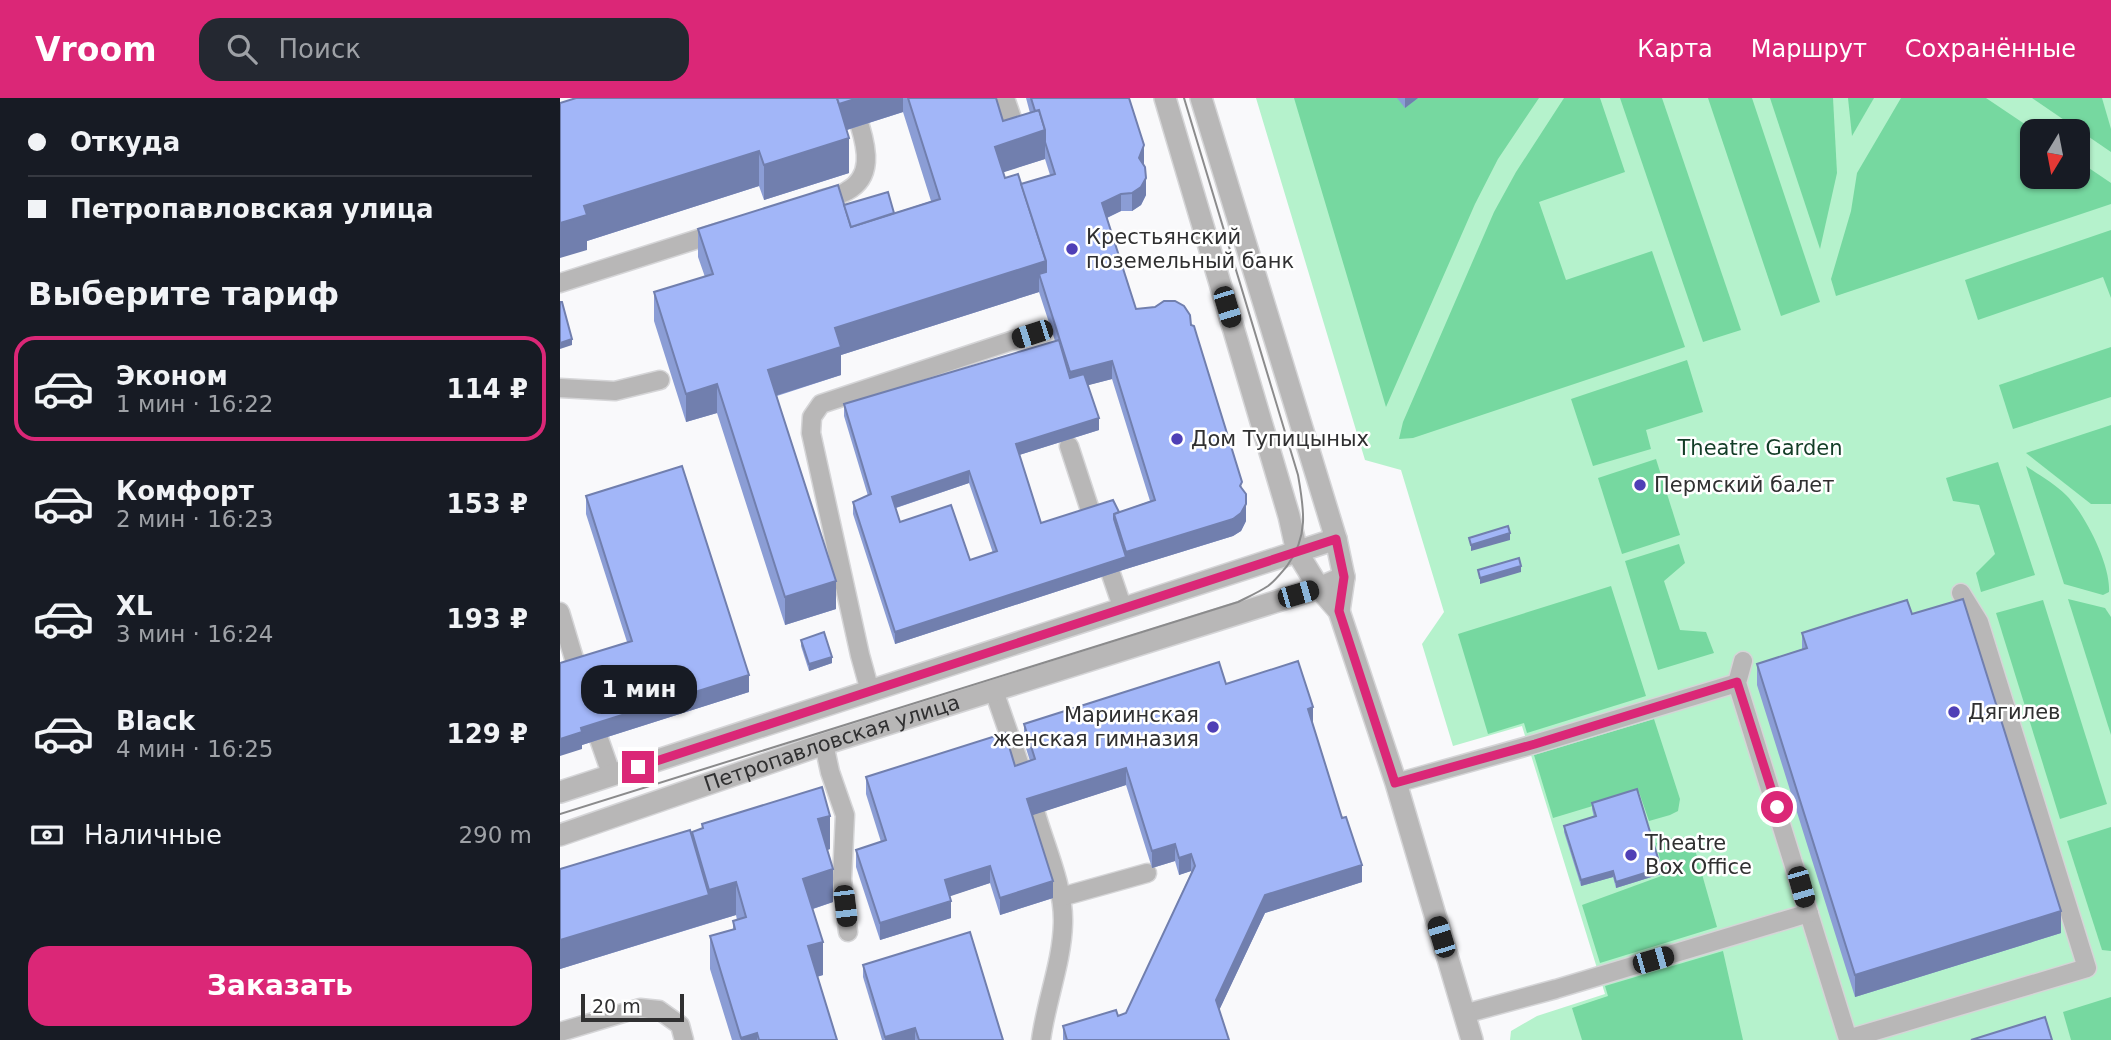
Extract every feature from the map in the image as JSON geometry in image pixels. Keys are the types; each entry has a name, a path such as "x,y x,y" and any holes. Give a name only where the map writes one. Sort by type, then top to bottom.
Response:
{"street":[{"path":"1165,98 1289,516 1297,552 1320,588 1339,611 1395,783 1472,1040"},
{"path":"1200,98 1336,539 1344,577 1339,611"},
{"name":"Петропавловская улица","path":"560,793 1336,539"},
{"name":"Петропавловская улица","path":"560,835 824,744 1320,588 1344,577"}],"lane":[{"path":"1004,98 1017,133"},
{"path":"808,204 848,191 863,177 868,152 860,126"},
{"path":"560,283 743,224"},
{"path":"870,691 811,433 812,417 821,404 1032,334"},
{"path":"560,388 615,391 660,380"},
{"path":"1069,446 1093,519"},
{"path":"1111,574 1123,609"},
{"path":"1743,661 1737,682 1848,1039 2087,968 1979,622 1961,593"},
{"path":"560,612 579,675"},
{"path":"1395,783 1535,744 1737,682"},
{"path":"994,691 1026,780"},
{"path":"599,740 612,776"},
{"path":"824,744 830,772 845,815 842,879 848,932"},
{"path":"1036,814 1061,897 1063,923 1060,953 1041,1040"},
{"path":"1061,897 1147,873"},
{"path":"1464,1014 1809,913"},
{"path":"560,1032 640,1008 659,1010 680,1025 684,1040"}],"green space":[{"name":"Theatre Garden","path":"1256,98 2111,98 2111,1040 1510,1040 1511,1031 1537,1016 1605,994 1522,726 1453,746 1422,644 1444,612 1401,470 1365,460"},
{"path":"1294,98 1539,98 1498,159 1475,204 1386,407"},
{"path":"1564,98 1600,98 1625,172 1539,202 1566,280 1652,251 1685,347 1413,438 1399,439 1403,422 1494,212 1516,172"},
{"path":"1620,98 1662,98 1741,330 1703,342"},
{"path":"1708,98 1752,98 1820,302 1781,316"},
{"path":"1770,98 1833,98 1837,173 1820,249"},
{"path":"1848,98 1874,98 1852,136"},
{"path":"1901,98 1986,98 2020,121 2020,189 2090,189 2090,169 2111,183 2111,204 1836,296 1831,279 1851,211 1857,173"},
{"path":"2032,98 2102,98 2111,129 2111,152 2090,138 2090,119 2063,119"},
{"path":"2111,230 2111,298 2103,277 1978,320 1965,280"},
{"path":"2111,347 2111,397 2013,429 1999,385"},
{"path":"1687,360 1703,412 1646,430 1651,449 1593,466 1571,399"},
{"path":"2111,425 2111,504 2091,504 2026,453"},
{"path":"1656,459 1680,535 1622,554 1598,478"},
{"path":"1998,462 2035,575 1981,592 1976,573 1995,554 1979,505 1953,501 1946,478"},
{"path":"2026,466 2062,491 2081,514 2101,554 2109,581 2109,592 2103,595 2064,584"},
{"path":"1679,544 1685,563 1664,581 1680,630 1706,632 1714,653 1658,670 1625,561"},
{"path":"1611,586 1646,696 1527,733 1524,723 1488,734 1458,634"},
{"path":"2068,599 2105,608 2111,617 2111,735"},
{"path":"2043,600 2107,804 2060,819 1996,613"},
{"path":"1654,719 1680,799 1678,811 1649,821 1639,792 1553,818 1534,755"},
{"path":"2111,827 2111,951 2102,950 2067,841"},
{"path":"1677,836 1687,838 1694,846 1717,927 1600,963 1582,905 1664,875 1656,843"},
{"path":"1723,951 1743,1040 1582,1040 1572,1008 1608,996 1605,986"},
{"path":"2111,997 2111,1040 2071,1040 2063,1012"}],"building":[{"path":"576,98 837,98 849,138 764,165 759,151 584,206 587,215 560,223 560,103"},
{"path":"837,98 858,98 839,104"},
{"path":"908,98 996,98 1003,121 1039,110 1045,130 995,147 1005,178 1018,174 1046,261 835,328 841,347 768,370 836,581 785,597 717,384 686,394 654,292 713,274 698,229 838,185 851,227 940,199"},
{"path":"1031,98 1129,98 1144,145 1139,158 1145,167 1146,178 1141,187 1132,193 1121,194 1102,203 1136,309 1155,307 1164,301 1175,301 1184,306 1190,315 1242,482 1240,486 1246,494 1246,504 1241,513 1233,519 1126,552 1114,514 1155,500 1112,361 1070,372 1039,274 1046,272 1046,261 1021,184 1055,174 1039,110 1035,111"},
{"path":"888,192 894,213 851,227 844,205"},
{"path":"560,302 572,339 560,343"},
{"path":"1059,340 1070,378 1084,374 1099,418 1016,444 1041,523 1113,500 1119,512 1114,514 1114,519 1126,557 895,632 853,502 871,494 844,404","holes":["969,471 997,551 970,560 951,505 900,522 892,497"]},
{"path":"682,466 749,675 581,728 582,732 560,739 560,663 632,641 586,496"},
{"path":"1508,526 1510,533 1471,545 1469,538"},
{"path":"1519,558 1521,566 1480,578 1478,570"},
{"path":"1963,599 2061,911 1855,975 1757,664 1807,648 1802,633 1855,616 1907,600 1912,614"},
{"path":"824,632 832,657 809,664 801,640"},
{"path":"1298,661 1313,707 1308,709 1342,818 1346,817 1362,865 1265,895 1216,1000 1229,1040 1067,1040 1063,1026 1116,1010 1118,1016 1126,1013 1195,866 1191,854 1179,858 1175,844 1152,851 1126,768 1027,799 1053,881 1000,898 990,866 945,880 951,901 880,923 856,850 886,840 866,777 1005,733 1015,766 1035,759 1024,724 1219,662 1226,684"},
{"path":"822,787 830,816 818,819 833,869 803,879 823,942 808,946 837,1040 759,1040 757,1033 741,1038 710,936 735,929 733,921 746,917 736,882 709,890 692,832 703,828 702,824"},
{"name":"Theatre Box Office","path":"1637,789 1661,868 1616,882 1613,871 1581,880 1564,826 1596,816 1592,803"},
{"path":"690,830 709,895 560,940 560,869"},
{"path":"970,932 1003,1040 919,1040 915,1028 885,1037 863,965"},
{"path":"2045,1017 2052,1040 1971,1040"}],"tram line":[{"path":"560,814 1238,602 1268,586 1287,566 1302,533 1303,511 1298,475 1184,98"}],"place":[{"name":"Крестьянский поземельный банк","path":"1072,249"},
{"name":"Дом Тупицыных","path":"1177,439"},
{"name":"Пермский балет","path":"1640,485"},
{"name":"Дягилев","path":"1954,712"},
{"name":"Мариинская женская гимназия","path":"1213,727"},
{"name":"Theatre Box Office","path":"1631,855"}],"route":[{"path":"638,767 1336,539 1344,577 1339,611 1395,783 1535,744 1737,682 1777,807"}]}
